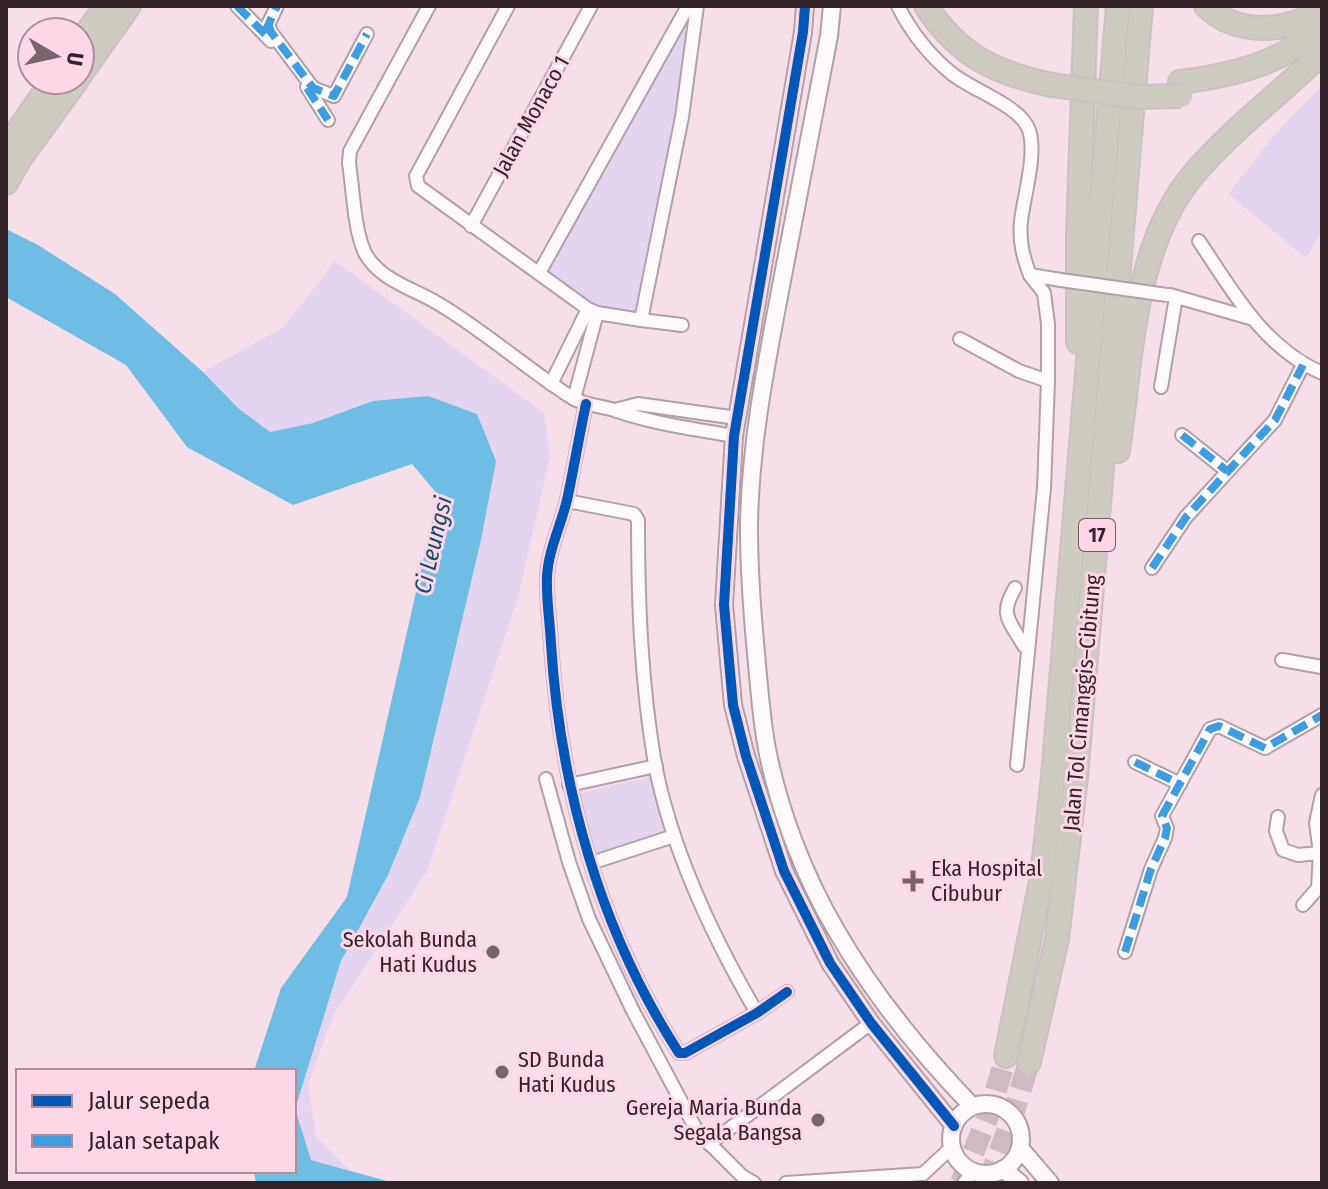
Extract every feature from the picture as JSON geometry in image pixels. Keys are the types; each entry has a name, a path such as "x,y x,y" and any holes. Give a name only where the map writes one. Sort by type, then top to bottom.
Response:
{"highway":[{"path":"96,53 129,6"},
{"path":"926,6 939,26 962,48 989,67 1018,77 1225,91 1262,79 1292,64 1322,41"},
{"path":"940,6 950,21 983,48 1051,79"},
{"path":"1079,496 1078,233 1086,6"},
{"name":"Jalan Tol Cimanggis–Cibitung","path":"1006,1056 1042,876 1079,496 1118,6"},
{"name":"Jalan Tol Cimanggis–Cibitung","path":"1029,1062 1057,939 1086,678 1141,6"},
{"path":"1206,6 1237,25 1264,29 1287,26 1311,17 1322,8"},
{"path":"1181,89 1257,66 1285,52 1322,21"},
{"path":"1086,678 1140,297 1160,232 1191,177 1322,53"},
{"path":"6,148 42,96"},
{"path":"6,183 65,96"}],"street":[{"path":"237,6 271,32 313,88 334,96 367,34"},
{"path":"267,28 277,6"},
{"path":"429,6 350,151 349,163 366,254 377,268 411,291 438,303 580,402 637,419 734,436"},
{"path":"508,6 416,176 418,186 593,311 682,325"},
{"name":"Jalan Monaco 1","path":"471,226 591,6"},
{"path":"539,273 688,6"},
{"path":"641,320 682,117 697,6"},
{"path":"805,6 734,436 725,622 733,705 746,756 784,871 830,963 871,1023 954,1126"},
{"path":"832,6 762,398 753,466 749,526 753,618 767,752 787,820 809,876 835,928 883,1004 923,1055 972,1106"},
{"path":"898,6 916,38 932,57 953,75 1021,117 1029,130 1030,167 1021,225 1021,251 1030,275 1044,293 1048,324 1048,381 1044,488 1032,622 1022,646 1017,765"},
{"path":"803,32 810,12 816,7 823,9 827,16 829,36"},
{"path":"267,28 328,120"},
{"path":"1199,241 1250,318 1303,365 1322,373"},
{"path":"1030,275 1171,296 1250,318"},
{"path":"1161,387 1171,296"},
{"path":"551,384 593,311"},
{"path":"593,311 567,501 547,577 554,692 569,785 591,863 626,958 679,1053 685,1053 757,1013 787,992"},
{"path":"960,339 1019,371 1048,381"},
{"path":"1152,568 1186,517 1275,420 1303,365"},
{"path":"615,410 638,404 737,418"},
{"path":"673,426 675,409"},
{"path":"1182,435 1227,471"},
{"path":"567,501 634,514 638,520 638,610 642,668 656,766 674,836 716,940 757,1013"},
{"path":"1015,588 1006,603 1006,613 1022,646"},
{"path":"725,622 740,630 749,625 753,618"},
{"path":"727,659 739,650 756,652"},
{"path":"1282,660 1322,667"},
{"path":"1125,952 1152,866 1165,838 1167,828 1162,816 1213,727 1219,726 1264,748 1322,715"},
{"path":"1135,762 1180,784"},
{"path":"569,785 656,766"},
{"path":"546,779 559,833 589,919 633,1011 690,1118 709,1144 742,1176 754,1183"},
{"path":"1303,905 1318,888 1320,853 1316,823 1322,795"},
{"path":"1278,817 1276,831 1283,850 1298,855 1320,853"},
{"path":"591,863 674,836"},
{"path":"709,1144 871,1023"},
{"path":"991,1104 1009,1112 1019,1128 1020,1148 1003,1169 968,1178 952,1147 954,1126 961,1114 972,1106 991,1104"},
{"path":"786,1183 924,1179 952,1147"},
{"path":"1020,1148 1050,1183"},
{"path":"1003,1169 1020,1183"}],"shaded area":[{"path":"683,28 690,38 638,308 635,313 600,312 547,278 546,266 676,29"},
{"path":"1320,88 1322,232 1306,258 1228,194 1275,134"},
{"path":"335,261 544,413 550,456 519,594 427,871 333,1016 308,1085 316,1137 349,1170 311,1160 296,1116 296,1104 341,961 459,628 481,540 495,461 347,410 313,423 270,432 238,408 203,372 284,327"},
{"path":"648,777 654,782 666,825 665,833 594,856 577,800 581,793"}],"water":[{"name":"Ci Leungsi","path":"6,229 38,245 115,294 203,372 238,408 270,432 313,423 373,401 428,396 477,414 496,461 481,540 420,797 388,875 341,961 296,1106 296,1069 255,1069 281,988 347,897 438,495 412,464 293,505 187,447 126,365 6,297"},
{"path":"296,1112 311,1160 394,1183 256,1183 254,1173 296,1173"}],"tunnel":[{"path":"961,1183 990,1111 1006,1056"},
{"path":"988,1183 1029,1062"}],"marked path":[{"path":"237,6 271,40"},
{"path":"265,32 277,6"},
{"path":"268,24 313,88 334,96 367,34"},
{"path":"307,88 328,120"},
{"path":"1152,568 1186,517 1275,420 1303,365"},
{"path":"1182,435 1227,471"},
{"path":"1125,952 1151,869 1165,838 1167,828 1162,816 1210,729 1219,726 1265,748 1322,715"},
{"path":"1135,762 1180,784"}],"cycle path":[{"path":"805,6 734,436 724,605 733,705 746,756 784,871 830,963 871,1023 954,1126"},
{"path":"586,404 567,500 550,558 547,594 564,751 575,804 606,908 651,1006 679,1053 685,1053 757,1013 787,992"}],"place":[{"name":"Eka Hospital Cibubur","path":"913,881"},
{"name":"Sekolah Bunda Hati Kudus","path":"493,952"},
{"name":"SD Bunda Hati Kudus","path":"502,1072"},
{"name":"Gereja Maria Bunda Segala Bangsa","path":"818,1120"}]}
